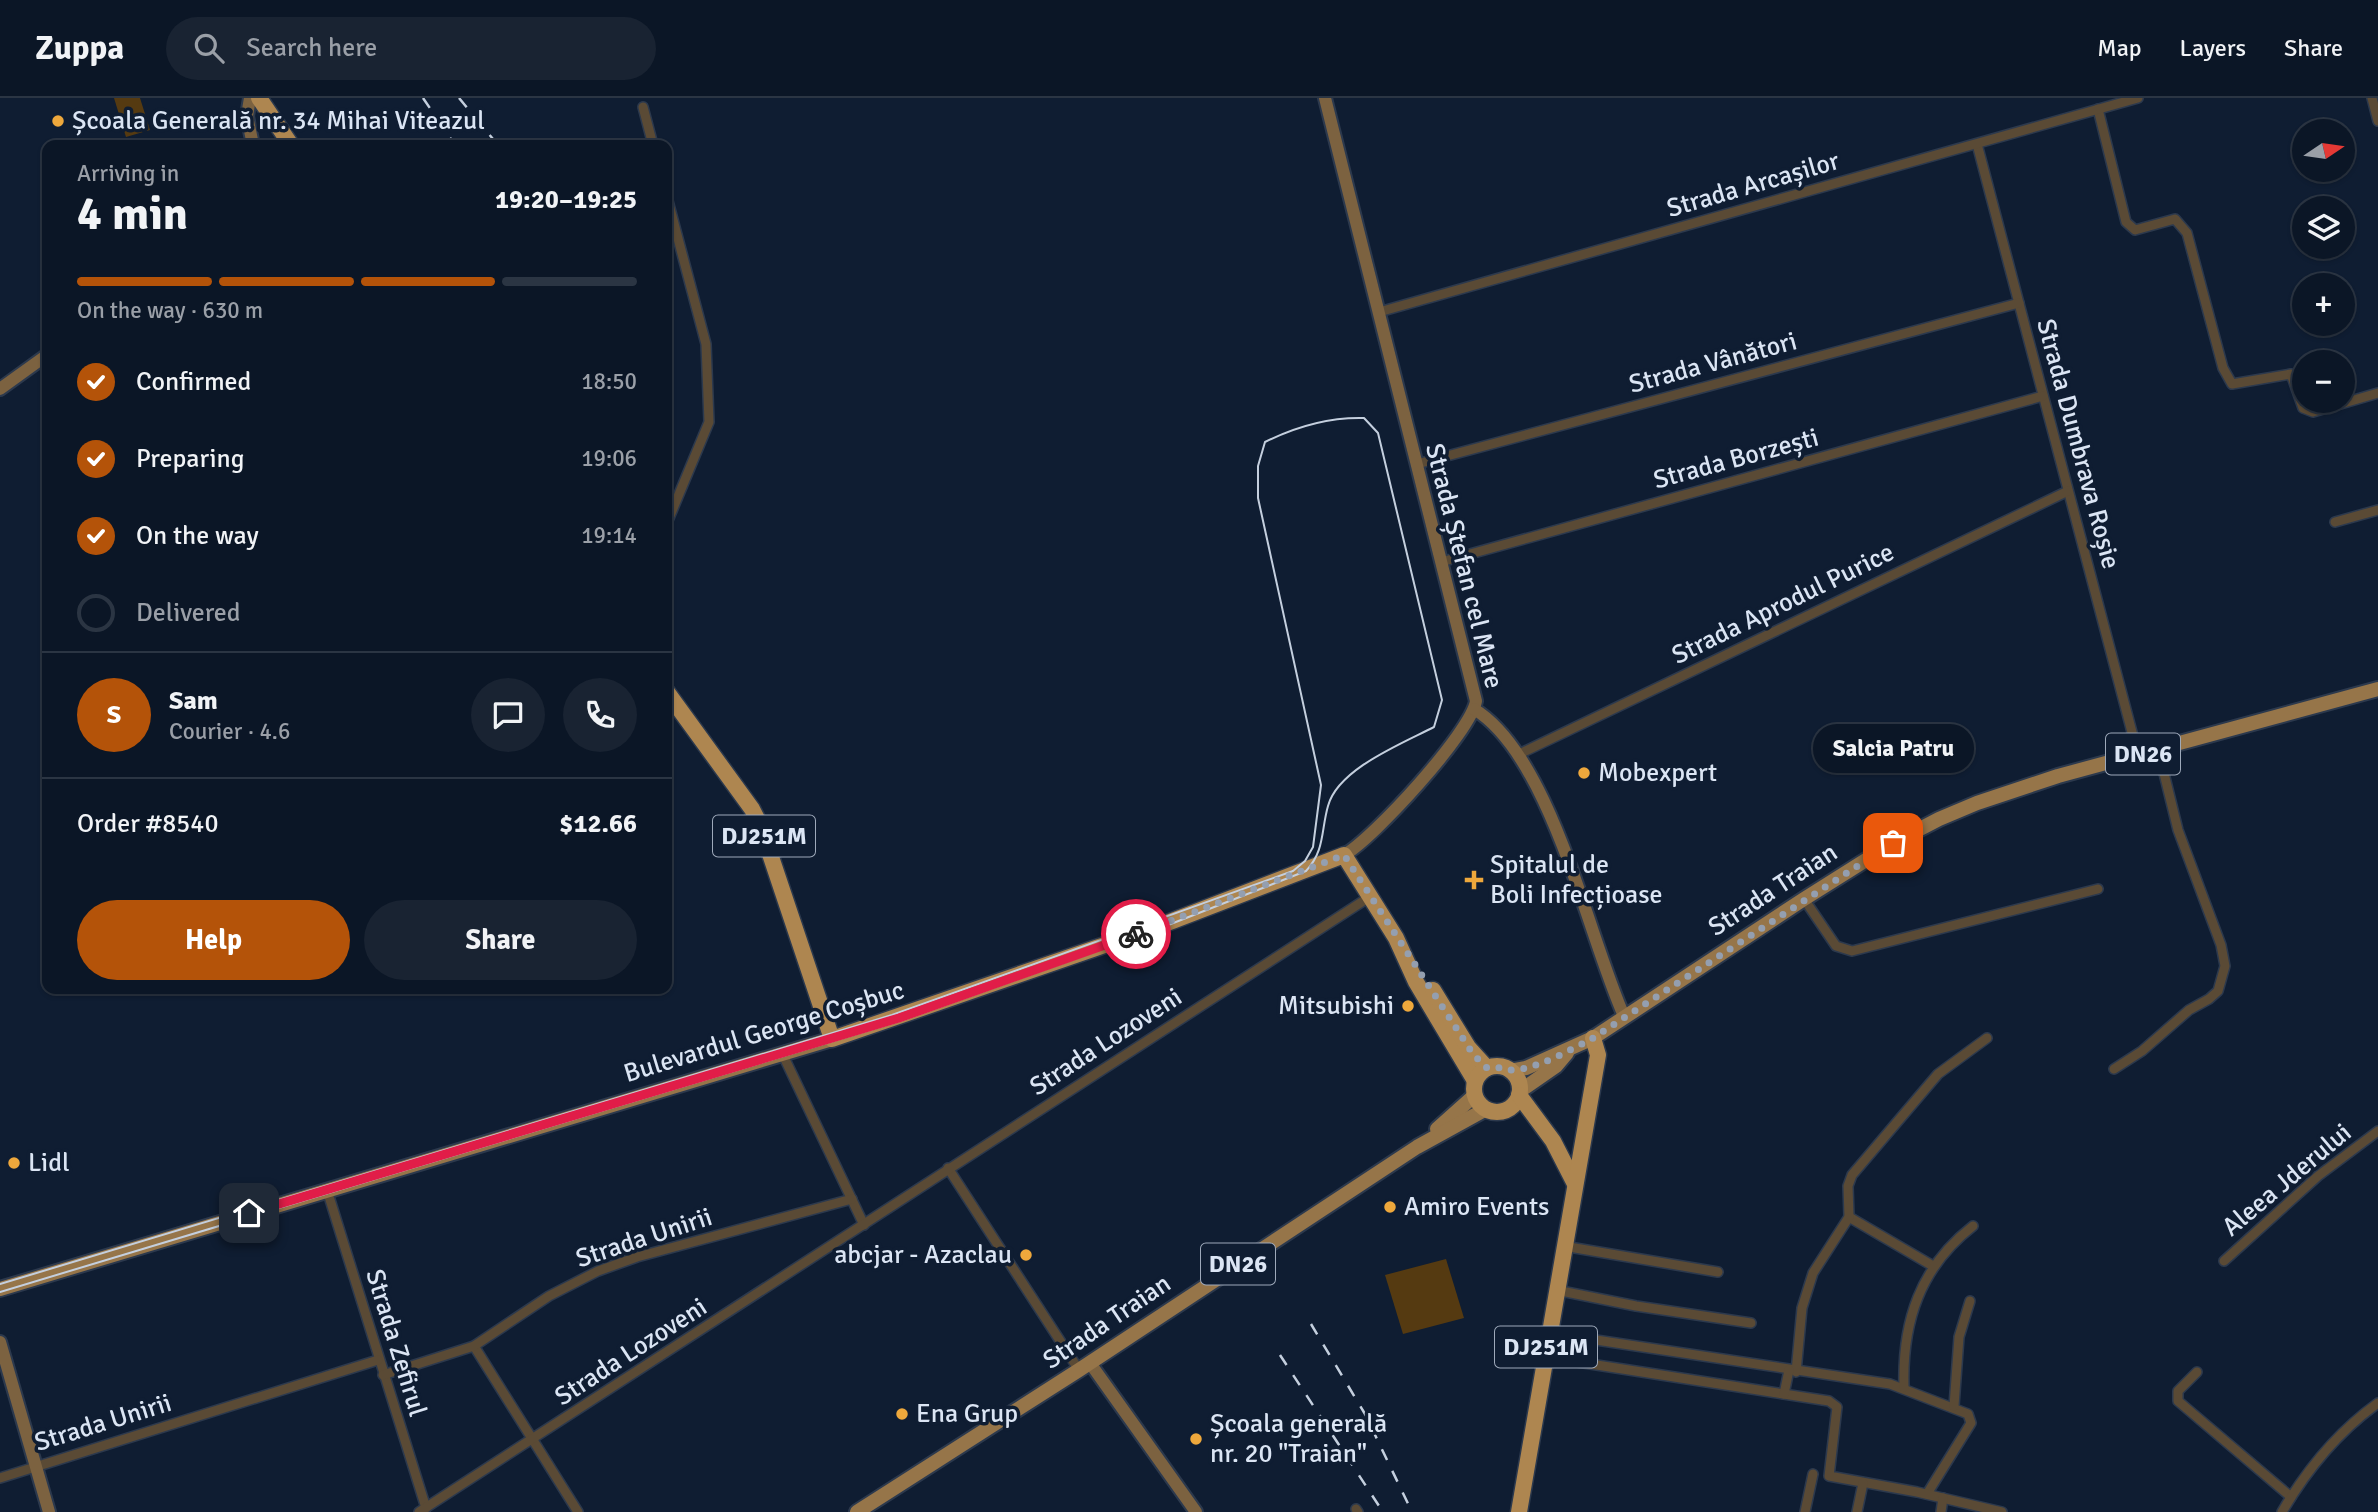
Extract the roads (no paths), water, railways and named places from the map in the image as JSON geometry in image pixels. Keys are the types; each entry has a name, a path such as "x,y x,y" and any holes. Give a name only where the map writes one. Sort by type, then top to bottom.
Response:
{"highway":[{"path":"259,98 288,140"},
{"name":"DJ251M","path":"672,699 752,809 761,827 832,1039"},
{"path":"1344,855 1396,938 1416,982 1486,1109"},
{"name":"Bulevardul George Coșbuc","path":"832,1039 1154,928 1344,855"},
{"path":"1396,938 1421,971 1468,1047 1487,1068"},
{"name":"DJ251M","path":"1519,1512 1598,1055 1593,1038"},
{"name":"DN26","path":"1475,1088 1487,1068 1499,1066 1510,1070"},
{"path":"1510,1070 1519,1083 1519,1093 1562,1154 1574,1182"},
{"name":"DN26","path":"1486,1109 1498,1112 1508,1109 1519,1093"},
{"path":"1508,1109 1534,1117"}],"main road":[{"name":"Strada Traian","path":"1510,1070 1526,1068 1593,1038 1893,843 1965,808 2058,776 2378,689"},
{"name":"Bulevardul George Coșbuc","path":"0,1289 832,1039"},
{"name":"Strada Traian","path":"1519,1093 1556,1066 1568,1051"},
{"name":"Strada Traian","path":"1417,1147 1475,1088"},
{"name":"Strada Traian","path":"857,1512 1085,1367 1417,1147 1486,1109"}],"street":[{"path":"250,98 247,116 252,140"},
{"name":"Strada Ștefan cel Mare","path":"1325,98 1473,687 1474,709 1495,723 1517,755 1558,832 1624,1016"},
{"name":"Strada Arcașilor","path":"1379,312 2138,98"},
{"path":"2372,98 2378,121"},
{"path":"643,107 652,140"},
{"path":"2098,109 2126,222 2135,230 2175,219 2188,233 2223,368 2232,384 2291,374 2295,378 2303,408 2313,412 2378,393"},
{"name":"Strada Dumbrava Roșie","path":"1977,144 2138,755"},
{"path":"672,216 706,344 709,422 672,511"},
{"name":"Strada Vânători","path":"1417,464 2019,303"},
{"path":"0,389 42,359"},
{"name":"Strada Borzești","path":"1441,562 2043,396"},
{"name":"Strada Aprodul Purice","path":"1517,755 2068,491"},
{"path":"2335,522 2378,510"},
{"name":"Bulevardul George Coșbuc","path":"1344,855 1363,842 1425,775 1460,733 1474,709"},
{"path":"2114,1069 2143,1051 2189,1010 2209,999 2218,990 2225,966 2221,945 2178,830 2158,749"},
{"path":"1804,899 1836,946 1852,951 2098,889"},
{"name":"Strada Lozoveni","path":"423,1510 1371,896"},
{"path":"1784,1394 1792,1371 1802,1308 1813,1273 1849,1217 1847,1186 1852,1175 1938,1074 1987,1038"},
{"path":"782,1054 864,1225"},
{"name":"Aleea Jderului","path":"2224,1261 2318,1176 2378,1131"},
{"path":"948,1168 1085,1367 1196,1512"},
{"name":"Strada Zefirul","path":"327,1190 423,1510"},
{"name":"Strada Unirii","path":"383,1375 474,1346 549,1296 598,1271 637,1257 852,1199"},
{"path":"1849,1217 1933,1266"},
{"path":"1904,1387 1905,1347 1910,1322 1933,1266 1954,1241 1973,1226"},
{"path":"1563,1246 1718,1272"},
{"path":"1556,1290 1636,1306 1751,1323"},
{"path":"1954,1406 1959,1337 1970,1301"},
{"path":"1549,1333 1904,1387 1954,1406 1968,1414 1970,1423 1927,1494"},
{"path":"0,1342 49,1512"},
{"path":"474,1346 578,1512"},
{"path":"1545,1357 1834,1403 1837,1407 1829,1476 1927,1494 2002,1512"},
{"name":"Strada Unirii","path":"0,1478 379,1360"},
{"path":"2197,1372 2178,1391 2178,1401 2291,1497"},
{"path":"2282,1512 2330,1447 2378,1403"},
{"path":"1805,1512 1812,1474"},
{"path":"1857,1512 1863,1483"},
{"path":"1941,1512 1943,1498"}],"tram line":[{"path":"0,1284 892,1015 1293,871 1305,861 1313,847 1321,785 1258,498 1258,466 1265,442 1313,424 1364,418 1378,433 1442,700 1434,727 1372,759 1344,780 1328,806 1319,848 1306,871 1158,929 903,1020 0,1292"}],"railway":[{"path":"423,98 452,140"},
{"path":"459,98 494,140"},
{"path":"1311,1324 1365,1414 1412,1512"},
{"path":"1280,1355 1383,1512"}],"place":[{"name":"Școala Generală nr. 34 Mihai Viteazul","path":"58,121"},
{"name":"Mobexpert","path":"1584,773"},
{"name":"Salcia Patru","path":"1893,843"},
{"name":"Spitalul de Boli Infecțioase","path":"1474,880"},
{"name":"Mitsubishi","path":"1408,1006"},
{"name":"Lidl","path":"14,1163"},
{"name":"Amiro Events","path":"1390,1207"},
{"name":"abcjar - Azaclau","path":"1026,1255"},
{"name":"Ena Grup","path":"902,1414"},
{"name":"Școala generală nr. 20 \"Traian\"","path":"1196,1439"}]}
